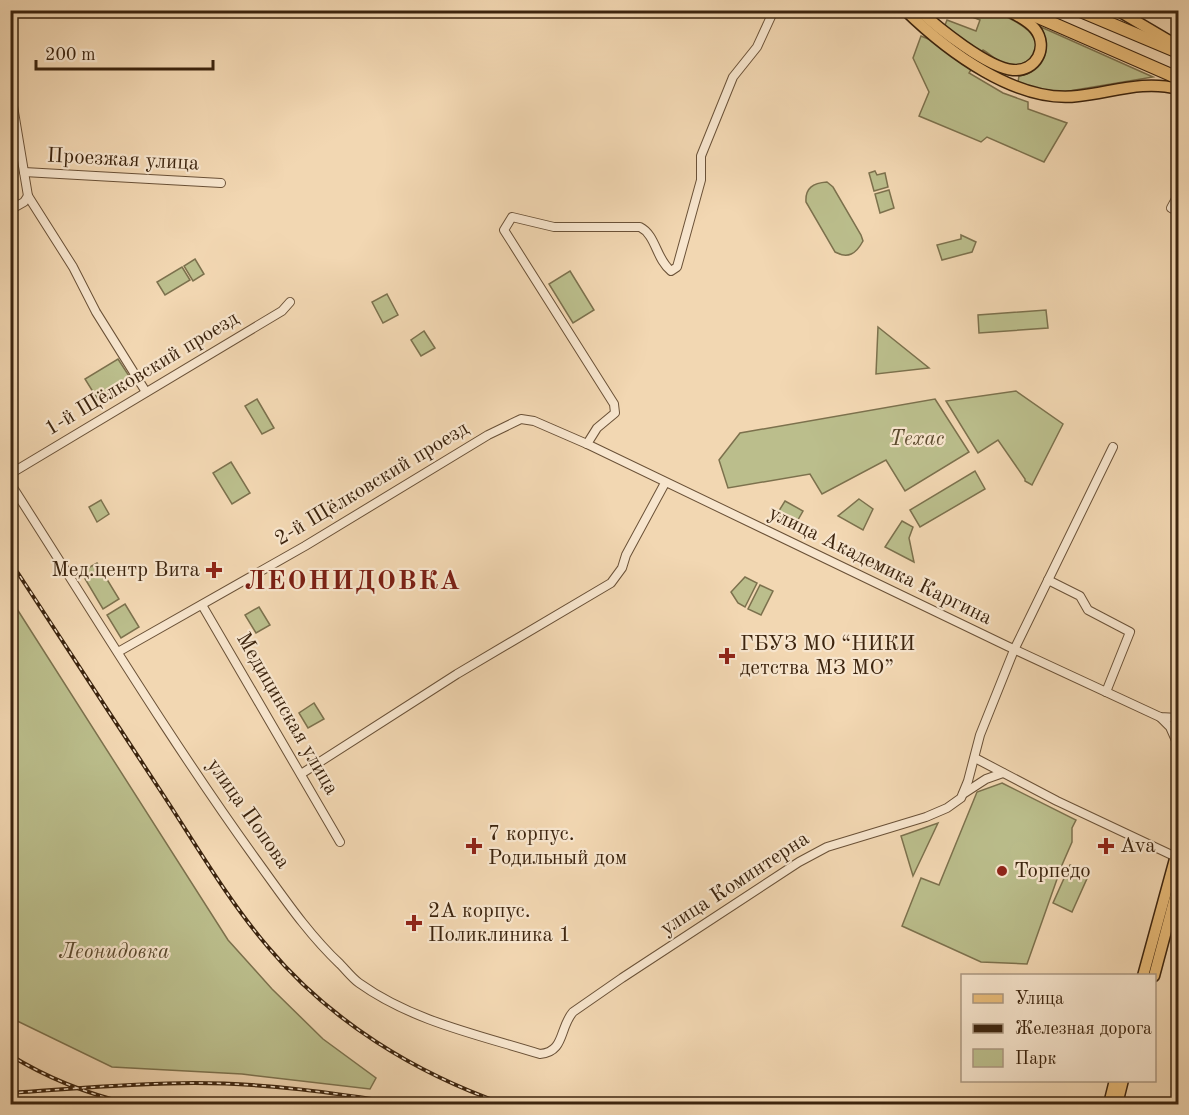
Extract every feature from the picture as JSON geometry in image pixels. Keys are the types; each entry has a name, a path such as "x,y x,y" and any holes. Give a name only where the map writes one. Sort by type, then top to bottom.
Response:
{"highway":[{"path":"1022,10 1179,78"},
{"path":"1078,10 1179,52"}],"main road":[{"path":"905,10 939,40 977,60 1011,70 1026,69 1038,59 1041,44 1035,29 1008,10"},
{"path":"919,10 977,60 1015,87 1049,97 1074,97 1140,85 1159,85 1179,89"},
{"path":"1117,10 1179,46"},
{"path":"1143,974 1177,853"},
{"path":"1154,974 1179,886"},
{"path":"1109,1104 1119,1082"},
{"path":"1117,1104 1119,1082"}],"street":[{"path":"587,444 597,428 615,413 614,404 504,230 507,223 512,217 554,227 640,227 649,235 665,266 670,271 675,270 701,180 701,156 733,77 757,47 774,10"},
{"path":"1126,10 1149,30"},
{"path":"10,87 28,196 73,267 96,312 146,392"},
{"name":"Проезжая улица","path":"24,172 221,183"},
{"path":"1179,195 1171,208 1179,212"},
{"path":"10,210 24,202 28,196"},
{"name":"1-й Щёлковский проезд","path":"10,474 282,311 290,302"},
{"name":"улица Академика Каргина","path":"521,419 534,421 587,444 1014,650 1160,717"},
{"name":"2-й Щёлковский проезд","path":"118,651 305,546 488,435 521,419"},
{"path":"963,795 980,735 1014,650 1113,447"},
{"name":"улица Попова","path":"10,483 230,823 298,917 332,956 359,983 409,1011 540,1054 549,1053"},
{"path":"301,774 457,674 611,583 622,568 626,555 665,483"},
{"path":"1048,580 1080,596 1088,610 1130,632 1106,692"},
{"name":"Медицинская улица","path":"202,605 340,842"},
{"path":"1160,717 1179,718"},
{"path":"1160,717 1170,727 1179,746"},
{"path":"975,758 1177,853"},
{"name":"улица Коминтерна","path":"549,1053 557,1047 567,1018 573,1012 799,862 826,847 947,808 986,778 1003,773"}],"green space":[{"path":"982,10 995,13 1021,25 1034,38 1035,51 1033,57 1028,61 1010,65 1000,62 983,50 969,73 1003,93 1028,102 1028,109 1067,123 1044,162 987,137 981,142 919,116 929,92 913,58 921,36 938,43 947,20 976,31 980,20 957,11"},
{"path":"1041,27 1153,77 1063,92 1038,89 1018,82 1019,76 1035,69 1044,58 1046,43"},
{"path":"875,171 877,175 885,173 888,187 874,191 869,173"},
{"path":"827,182 833,187 863,241 858,249 848,255 835,252 806,202 807,193 811,187"},
{"path":"889,190 894,208 880,213 875,194"},
{"path":"961,235 976,242 972,252 942,260 937,245 961,239"},
{"path":"195,259 204,274 193,281 184,266"},
{"path":"182,267 190,280 165,295 157,282"},
{"path":"570,271 594,310 573,323 549,284"},
{"path":"387,294 398,315 383,323 372,302"},
{"path":"1046,310 1048,328 979,333 978,315"},
{"path":"878,327 929,368 876,374"},
{"path":"424,331 435,348 421,356 411,340"},
{"path":"118,359 131,379 98,400 85,379"},
{"path":"1016,391 1063,424 1032,485 1025,481 998,440 978,453 946,401"},
{"path":"257,399 274,428 262,434 245,406"},
{"name":"Техас","path":"935,399 969,452 905,491 886,460 822,494 810,474 728,488 719,460 740,433"},
{"path":"231,462 250,493 232,504 213,473"},
{"path":"975,471 985,489 920,527 910,510"},
{"path":"859,499 873,509 863,530 838,516"},
{"path":"101,500 109,514 97,522 89,507"},
{"path":"785,501 803,511 795,525 777,514"},
{"path":"902,521 913,527 909,538 914,562 885,547"},
{"path":"97,563 119,599 103,609 81,572"},
{"path":"745,577 757,583 745,607 738,603 731,592"},
{"path":"760,585 773,591 761,615 748,609"},
{"name":"Леонидовка","path":"10,598 228,940 272,989 323,1039 376,1078 370,1089 242,1074 112,1067 11,1018"},
{"path":"125,604 139,627 121,638 107,615"},
{"path":"259,607 270,625 256,633 245,615"},
{"path":"314,703 324,719 308,728 299,713"},
{"name":"Торпедо","path":"1002,783 1076,820 1072,828 1072,842 1027,964 981,962 902,926 921,878 939,885 977,792"},
{"path":"938,823 913,876 901,836"},
{"path":"1070,865 1089,874 1072,912 1053,903"}],"railway":[{"path":"10,561 225,890 253,929 292,974 346,1021 376,1042 438,1077 504,1104"},
{"path":"10,1055 68,1084 130,1104"},
{"path":"10,1093 102,1086 221,1083 300,1089 405,1104"}],"place":[{"name":"Мед.центр Вита","path":"214,570"},
{"name":"ГБУЗ МО “НИКИ детства МЗ МО”","path":"727,656"},
{"name":"7 корпус. Родильный дом","path":"474,846"},
{"name":"Ava","path":"1106,846"},
{"name":"Торпедо","path":"1002,871"},
{"name":"2А корпус. Поликлиника 1","path":"414,923"}],"district":[{"name":"ЛЕОНИДОВКА","path":"353,581"}]}
